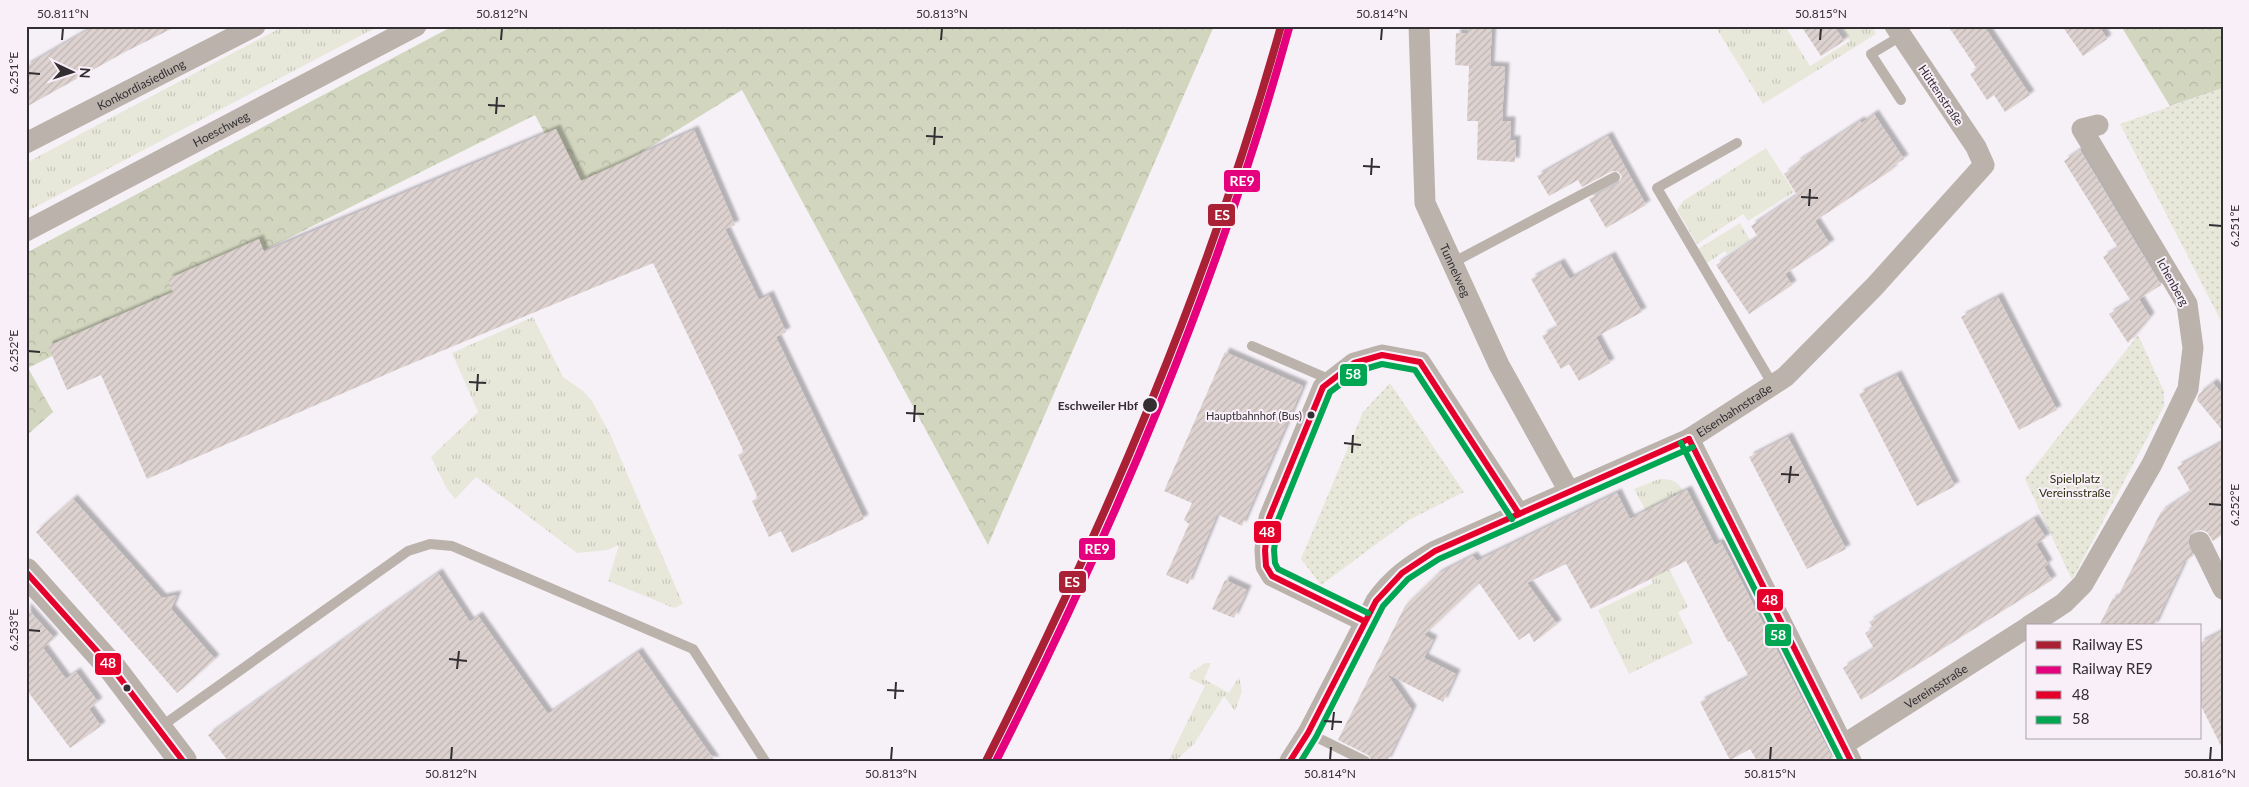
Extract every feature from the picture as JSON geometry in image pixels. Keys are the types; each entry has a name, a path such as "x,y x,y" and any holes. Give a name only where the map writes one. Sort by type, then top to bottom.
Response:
{"main road":[{"path":"26,572 113,669 183,761"}],"street":[{"name":"Konkordiasiedlung","path":"26,144 255,26"},
{"name":"Hoeschweg","path":"26,231 416,26"},
{"name":"Tunnelweg","path":"1419,26 1425,202 1499,365 1570,493"},
{"name":"Hüttenstraße","path":"1898,31 1976,147 1984,165"},
{"name":"Ichenberg","path":"2098,125 2082,129 2187,304 2193,348 2188,389 2152,464"},
{"name":"Eisenbahnstraße","path":"1290,761 1323,705 1364,621 1387,585 1409,566 1435,551 1689,439 1785,377 1875,286 1984,165"},
{"path":"1364,621 1272,576 1266,566 1264,550 1269,518 1323,387 1354,363 1382,355 1420,362 1519,514"},
{"path":"1689,439 1847,753"},
{"name":"Vereinsstraße","path":"2031,624 2064,604 2083,584 2152,464"},
{"path":"2200,542 2223,589"},
{"name":"Vereinsstraße","path":"1847,753 2026,627"}],"lane":[{"path":"1898,31 1871,54 1900,100"},
{"path":"1737,143 1657,188 1773,385"},
{"path":"1452,263 1615,177"},
{"path":"1252,346 1331,380"},
{"path":"159,728 408,551 430,544 452,546 694,649 765,761"},
{"path":"1308,733 1366,761"}],"green space":[{"path":"284,26 379,26 26,212 26,163"},
{"path":"453,26 1214,26 988,545 742,90 576,193 535,115 28,368 53,412 26,436 26,253"},
{"path":"1715,26 1762,26 1763,28 1767,26 1785,26 1810,66 1850,41 1841,26 1872,26 1876,34 1763,104"},
{"path":"2121,26 2223,26 2223,88 2170,106"},
{"path":"2223,88 2223,325 2120,124"},
{"path":"1766,148 1794,192 1748,221 1743,214 1697,244 1677,210 1683,201"},
{"path":"1740,223 1750,240 1727,254 1725,251 1707,263 1698,249"},
{"path":"533,317 563,377 583,391 592,401 611,436 683,604 674,608 608,581 619,545 608,550 577,553 476,477 455,499 447,489 431,457 478,412 452,353"},
{"name":"Spielplatz Vereinsstraße","path":"2138,335 2164,391 2164,406 2072,580 2025,479"},
{"path":"1390,383 1464,492 1409,520 1321,585 1301,559 1363,412"},
{"path":"1659,479 1673,481 1683,491 1649,508 1651,511 1647,513 1634,489"},
{"path":"1659,548 1688,607 1678,612 1693,643 1629,674 1598,610 1653,583 1641,557"},
{"path":"1205,663 1211,663 1204,679 1229,693 1239,677 1242,691 1235,711 1224,696 1194,744 1175,761 1168,761 1205,686 1189,678 1190,673"}],"building":[{"path":"95,26 177,26 123,53 26,107 26,66"},
{"path":"1468,26 1492,26 1490,66 1505,67 1502,121 1511,121 1510,140 1516,140 1515,162 1477,160 1478,121 1467,121 1469,66 1455,65 1456,33 1468,34"},
{"path":"1801,26 1834,26 1844,41 1821,56"},
{"path":"1948,26 1984,26 2030,95 2005,112 1994,95 1987,100 1970,74 1977,69"},
{"path":"2062,26 2099,26 2107,39 2083,56"},
{"path":"1874,114 1904,159 1891,167 1893,169 1815,221 1830,244 1785,274 1792,285 1749,314 1716,265 1758,237 1751,226 1797,195 1784,174 1797,165 1796,163 1860,121 1862,123"},
{"path":"556,129 581,181 694,130 735,225 725,229 759,300 769,295 786,332 776,337 864,519 792,553 781,531 769,537 752,501 758,498 738,455 744,452 653,263 396,370 147,479 101,375 67,390 48,346 173,292 168,279 259,239 264,252"},
{"path":"1608,136 1646,205 1606,228 1589,199 1619,183 1622,177 1619,172 1612,171 1582,187 1578,180 1549,196 1537,176"},
{"path":"2080,150 2161,285 2139,299 2150,317 2128,343 2109,314 2131,301 2103,257 2118,248 2064,161"},
{"path":"1611,256 1642,312 1596,337 1610,363 1579,381 1569,364 1561,369 1542,336 1558,327 1531,279 1560,263 1570,279"},
{"path":"1998,297 2057,410 2019,430 1961,317"},
{"path":"1225,352 1303,386 1242,526 1217,514 1188,584 1166,575 1189,524 1184,520 1192,503 1164,491"},
{"path":"1897,375 1955,486 1917,506 1859,394"},
{"path":"2213,383 2223,395 2223,431 2197,400 2199,394"},
{"path":"1788,437 1846,549 1807,569 1749,457"},
{"path":"2223,442 2223,534 2213,541 2207,532 2201,530 2195,531 2190,535 2188,542 2193,556 2184,562 2155,624 2100,624 2113,598 2116,600 2161,512 2191,492 2177,467"},
{"path":"1687,490 1715,545 1721,542 1834,761 1757,761 1750,749 1730,760 1700,702 1749,677 1730,641 1728,642 1686,561 1591,609 1566,564 1527,583 1557,624 1534,642 1529,633 1519,640 1479,583 1424,635 1433,640 1424,658 1456,674 1443,702 1387,674 1412,710 1387,761 1372,761 1368,755 1338,740 1405,606 1438,574 1473,556 1477,561 1617,493 1630,519"},
{"path":"73,499 162,598 177,595 171,609 215,659 177,693 36,532"},
{"path":"2034,519 2046,538 2036,544 2048,564 2044,567 2052,580 1861,700 1843,668 1874,649 1865,633 1873,628 1869,622"},
{"path":"438,573 470,622 478,616 548,714 638,652 715,761 228,761 208,735"},
{"path":"1225,580 1247,590 1234,618 1212,609"},
{"path":"26,607 54,638 43,648 66,679 76,672 98,702 89,709 101,726 70,748 26,689"},
{"path":"2223,631 2223,750 2202,708 2202,642"}],"rail line":[{"name":"ES","path":"986,761 1072,582 1152,401 1222,215 1253,121 1281,26"},
{"name":"RE9","path":"996,761 1082,583 1123,493 1161,402 1197,310 1230,217 1261,123 1289,28"}],"transit line":[{"name":"48","path":"1364,621 1272,576 1266,566 1265,550 1269,518 1323,387 1354,363 1382,355 1420,362 1519,514"},
{"name":"58","path":"1368,613 1278,569 1275,563 1274,550 1278,520 1330,392 1358,371 1382,364 1415,370 1512,519"},
{"name":"48","path":"1689,439 1851,761"},
{"name":"48","path":"1290,761 1308,733 1376,601 1402,573 1435,551 1689,439"},
{"name":"58","path":"1681,443 1841,761"},
{"name":"58","path":"1301,761 1316,737 1383,606 1408,579 1439,559 1693,447"},
{"name":"48","path":"26,572 113,669 183,761"}],"place":[{"name":"Eschweiler Hbf","path":"1150,405"},
{"name":"Hauptbahnhof (Bus)","path":"1311,415"}]}
